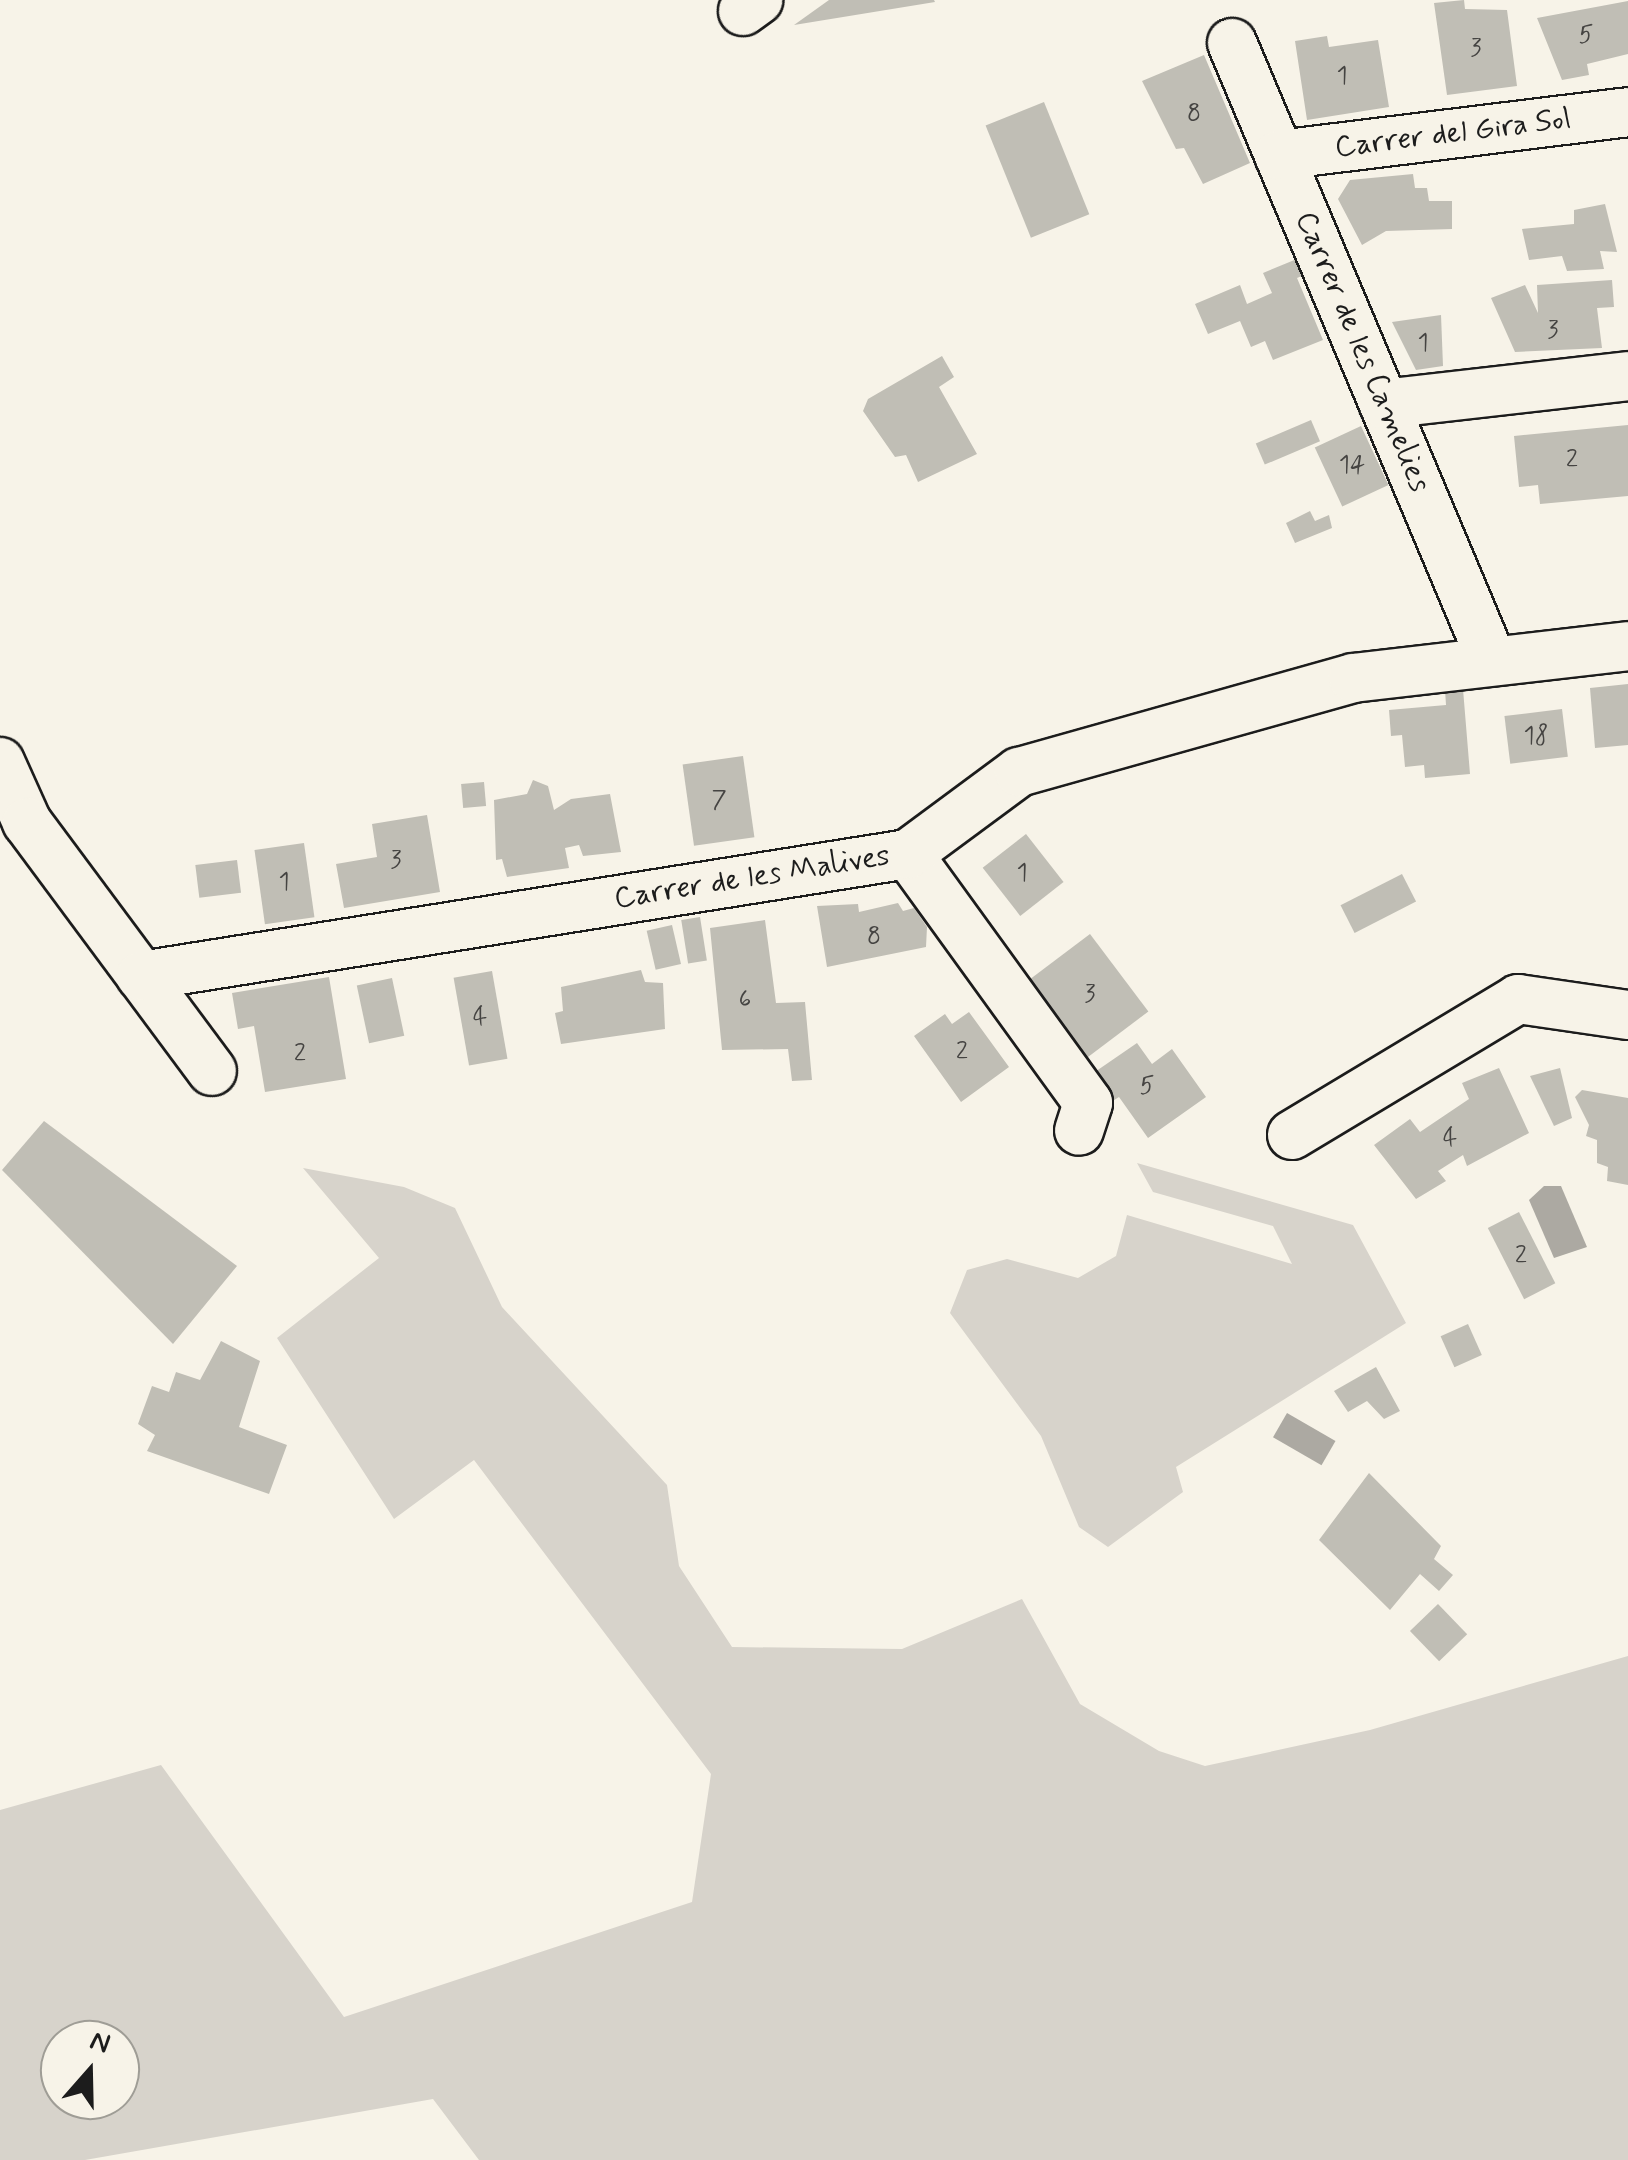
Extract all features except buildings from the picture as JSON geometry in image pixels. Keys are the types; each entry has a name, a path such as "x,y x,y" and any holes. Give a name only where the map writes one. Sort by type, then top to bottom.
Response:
{"street":[{"name":"Carrer de les Camelies","path":"1232,43 1492,661"},
{"name":"Carrer del Gira Sol","path":"1279,155 1628,112"},
{"path":"1384,404 1628,376"},
{"name":"Carrer de les Malives","path":"141,976 908,854 1019,772 1354,678 1628,646"},
{"path":"0,762 27,822 212,1071"},
{"path":"908,854 1088,1103 1079,1131"},
{"path":"1292,1135 1518,999 1628,1014"}],"shaded area":[{"path":"1137,1163 1353,1225 1406,1323 1176,1467 1183,1492 1108,1547 1079,1527 1041,1436 950,1313 967,1270 1007,1259 1078,1278 1116,1256 1127,1215 1292,1264 1273,1226 1153,1192"},
{"path":"303,1168 404,1187 455,1208 502,1307 667,1485 679,1566 732,1647 902,1649 1022,1599 1080,1704 1159,1751 1205,1766 1370,1730 1628,1656 1628,2160 479,2160 433,2099 85,2160 0,2160 0,1810 161,1765 344,2017 692,1902 711,1774 474,1460 394,1519 277,1338 379,1258"},
{"path":"1544,1186 1561,1186 1587,1247 1554,1258 1529,1200"},
{"path":"1287,1413 1335,1441 1321,1465 1273,1437"}]}
